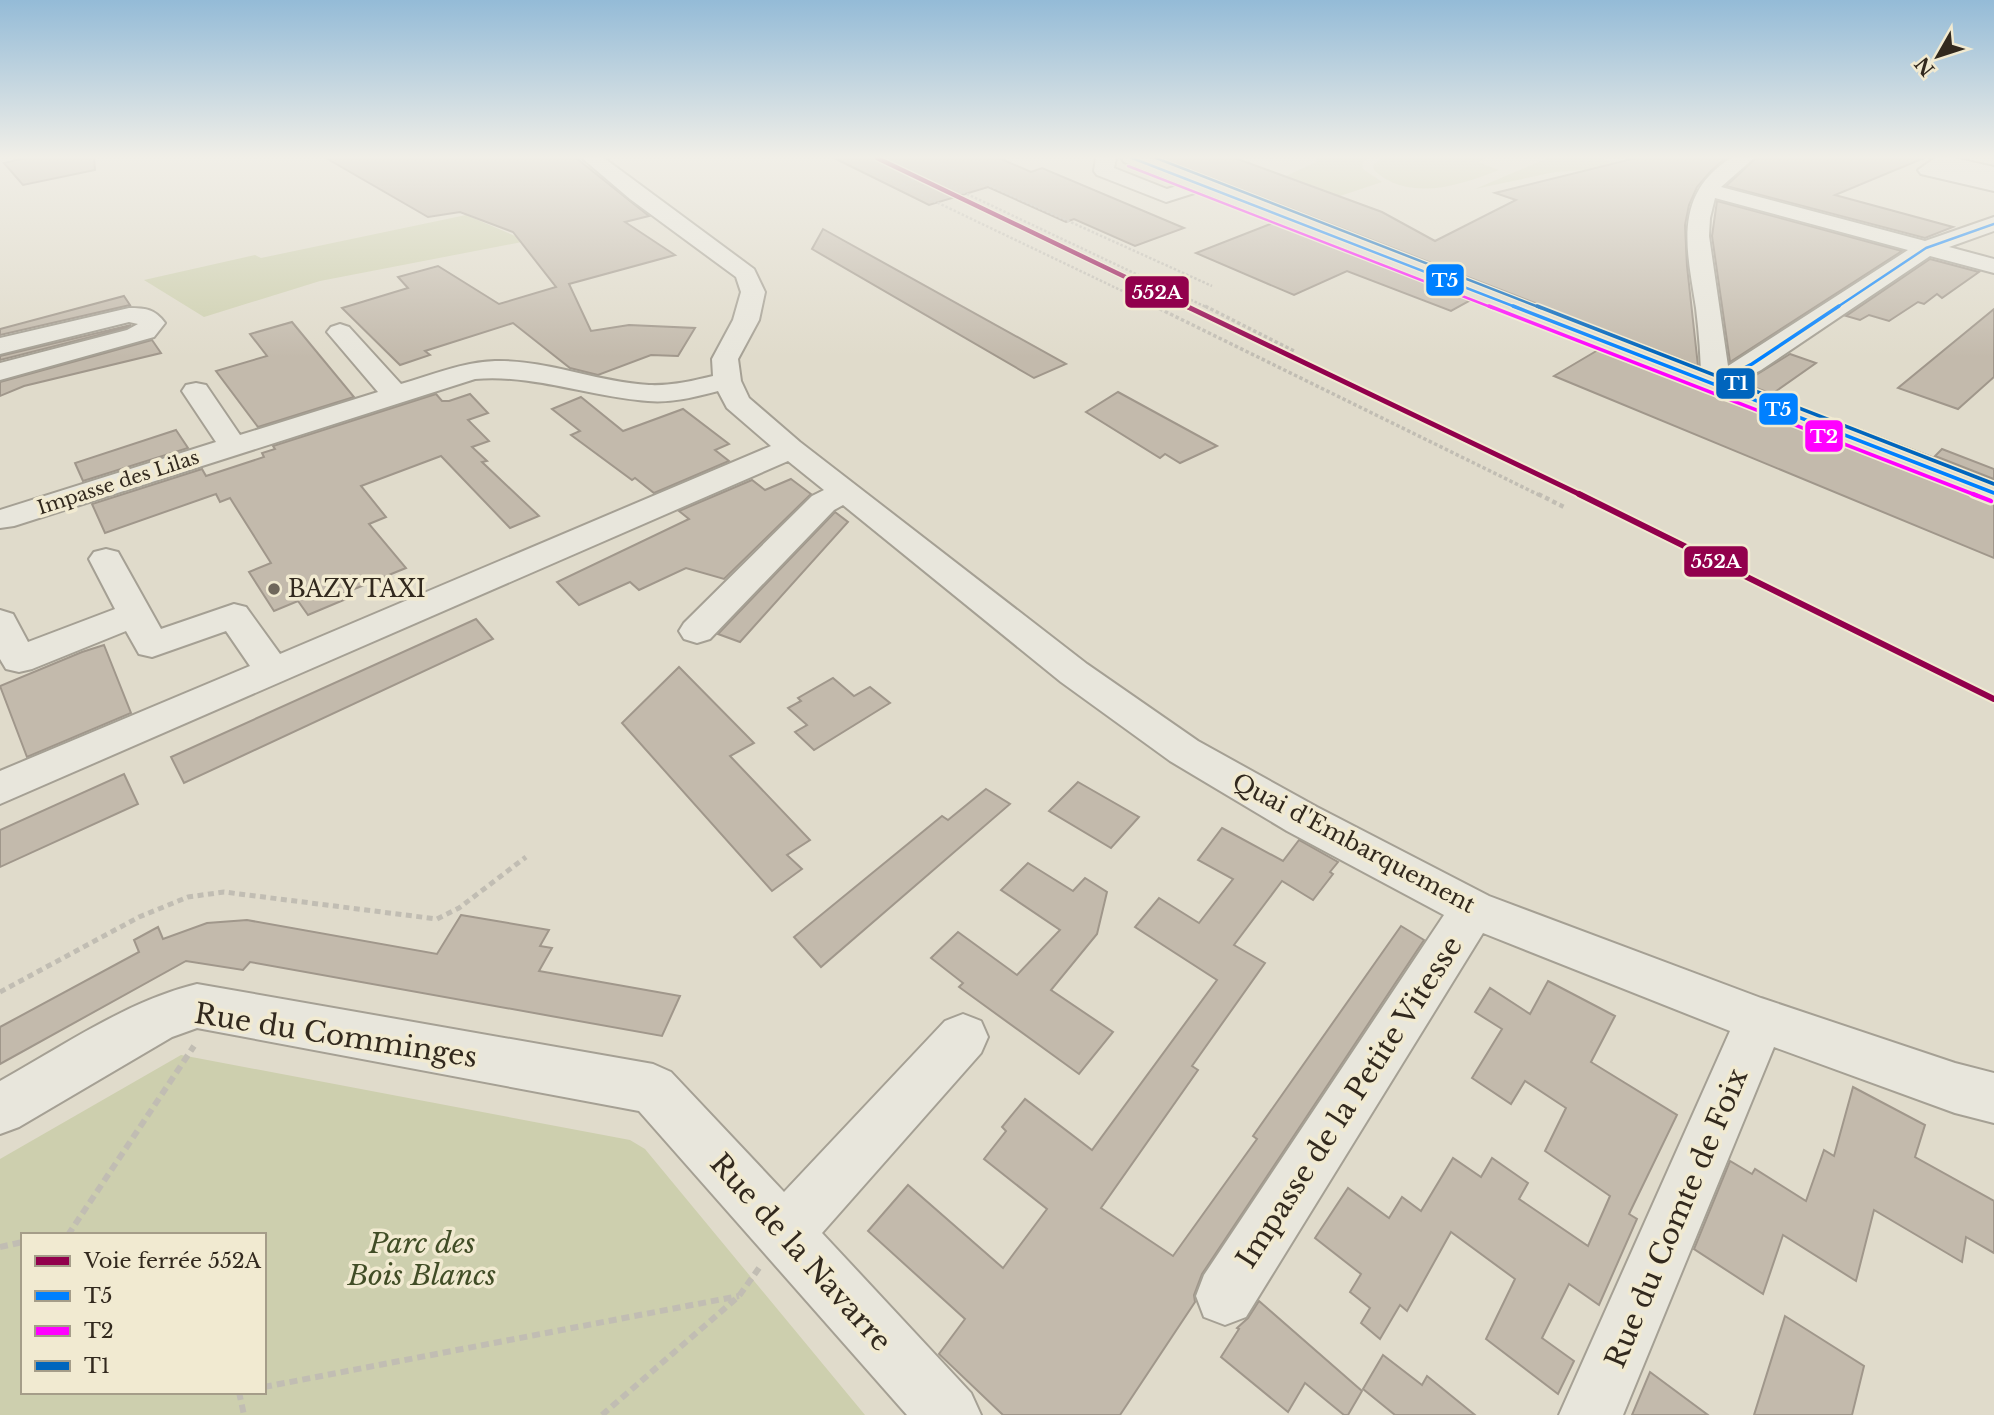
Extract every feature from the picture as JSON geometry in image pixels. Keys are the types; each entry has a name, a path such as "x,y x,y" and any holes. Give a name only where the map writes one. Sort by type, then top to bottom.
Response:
{"main road":[{"path":"1302,224 1994,493"}],"street":[{"path":"677,224 746,274 752,292 746,320 725,359 727,381"},
{"path":"1699,224 1696,240 1715,350 1716,383 1752,364 1926,248 1994,224"},
{"path":"1836,224 1994,266"},
{"path":"0,346 129,315 143,315 152,323 145,332 136,336 36,360 0,372"},
{"path":"340,332 388,385"},
{"path":"507,342 537,371"},
{"name":"Impasse des Lilas","path":"3,519 233,446 480,346"},
{"name":"Impasse des Lilas","path":"388,385 495,367 537,371 649,393 727,381"},
{"name":"Quai d'Embarquement","path":"727,381 737,402 790,448 1074,673 1184,751 1302,819 1473,909 1760,1020 1955,1088 1994,1098"},
{"name":"Impasse des Lilas","path":"196,391 233,446"},
{"path":"0,788 763,462 790,448"},
{"path":"697,631 823,503 845,492"},
{"path":"106,559 152,645 234,614 273,672"},
{"path":"0,622 19,660 135,614"},
{"name":"Impasse de la Petite Vitesse","path":"1225,1296 1473,909"},
{"name":"Rue du Comminges","path":"0,1109 177,1011 197,1006 653,1089"},
{"name":"Rue du Comte de Foix","path":"1591,1415 1760,1020"},
{"path":"784,1234 963,1037"},
{"name":"Rue de la Navarre","path":"653,1089 950,1415"}],"path":[{"path":"985,224 1566,508"},
{"path":"1032,224 1157,282 1294,351"},
{"path":"1076,224 1212,286"},
{"path":"0,992 139,917 188,897 224,892 437,919 459,908 526,857"},
{"path":"69,1233 218,1010"},
{"path":"602,1415 739,1296 784,1234"},
{"path":"0,1247 21,1242"},
{"path":"266,1387 739,1296"},
{"path":"239,1394 244,1415"}],"green space":[{"path":"423,224 487,224 527,241 320,281 204,317 144,280 255,255 261,258"},
{"name":"Parc des Bois Blancs","path":"181,1055 630,1140 645,1149 865,1415 0,1415 0,1159"}],"building":[{"path":"492,224 628,224 675,255 569,284 591,331 629,325 695,328 678,356 651,355 598,375 570,368 513,323 425,351 430,355 400,365 342,308 408,288 398,277 438,266 499,304 556,287 513,232"},
{"path":"1085,224 1175,224 1184,228 1135,246"},
{"path":"1276,224 1471,300 1451,311 1347,271 1294,295 1196,253"},
{"path":"1331,224 1404,224 1435,241 1469,224 1685,224 1698,366"},
{"path":"1714,224 1802,224 1902,251 1730,362 1712,236"},
{"path":"1872,224 1942,224 1953,227 1925,238"},
{"path":"823,229 1066,364 1034,378 812,249"},
{"path":"1930,259 1979,272 1942,298 1937,294 1924,304 1918,302 1889,321 1869,315 1860,320 1846,316"},
{"path":"124,296 130,305 0,335 0,329"},
{"path":"1994,309 1994,377 1958,409 1898,388"},
{"path":"292,322 354,397 258,427 216,371 267,356 250,334"},
{"path":"131,325 126,328 0,360 0,356"},
{"path":"152,340 161,353 24,386 0,396 0,382"},
{"path":"1598,350 1994,504 1994,558 1554,376"},
{"path":"1790,354 1816,363 1772,394 1743,383"},
{"path":"1118,392 1217,446 1180,463 1165,454 1160,458 1086,412"},
{"path":"436,394 442,401 449,401 470,394 488,413 468,420 489,441 472,447 487,461 482,462 539,516 510,528 441,456 361,486 386,517 369,524 406,568 342,594 346,599 308,615 298,601 274,611 249,572 271,563 230,498 220,502 216,494 105,533 92,504 202,469 206,476 264,457 262,453 275,449 273,446"},
{"path":"581,397 623,431 683,409 729,444 715,450 729,461 654,493 571,435 580,431 552,409"},
{"path":"176,430 188,448 83,481 75,463"},
{"path":"1942,449 1994,469 1994,479 1935,456"},
{"path":"791,479 811,494 724,579 686,568 639,590 630,582 579,605 557,582 689,519 679,511 752,480 765,490"},
{"path":"835,512 848,522 740,642 718,634"},
{"path":"476,619 493,639 184,783 171,757"},
{"path":"104,645 131,713 27,757 0,686"},
{"path":"679,667 754,743 730,756 810,840 787,855 802,869 772,891 622,723"},
{"path":"833,678 854,696 870,687 890,703 814,750 795,732 807,725 788,708 801,701 798,698"},
{"path":"124,774 138,804 0,867 0,830"},
{"path":"1078,782 1139,817 1111,848 1049,811"},
{"path":"986,789 1010,804 821,967 794,937 942,816 948,820"},
{"path":"1222,828 1283,861 1299,840 1338,862 1330,872 1333,874 1313,900 1282,881 1234,945 1265,963 1192,1066 1198,1070 1101,1208 1173,1256 1257,1139 1253,1136 1401,926 1424,940 1202,1274 1194,1295 1195,1302 1120,1415 1003,1415 939,1354 965,1319 868,1231 908,1185 1003,1268 1047,1209 984,1159 1006,1131 1002,1127 1025,1099 1092,1150 1217,980 1135,927 1159,898 1199,923 1233,879 1198,860"},
{"path":"1028,863 1073,891 1085,878 1107,892 1097,934 1051,990 1113,1032 1079,1074 959,987 963,983 931,958 958,932 1017,975 1060,930 1001,890"},
{"path":"461,915 549,930 540,946 552,948 539,971 680,996 662,1036 250,962 243,970 186,961 0,1064 0,1027 139,952 134,940 158,927 163,939 207,923 247,920 437,954"},
{"path":"1548,981 1615,1016 1591,1062 1677,1115 1629,1214 1637,1219 1599,1305 1569,1284 1542,1338 1574,1361 1558,1394 1486,1339 1515,1279 1451,1232 1407,1311 1400,1305 1380,1339 1361,1323 1370,1308 1350,1292 1361,1274 1315,1238 1348,1188 1389,1218 1402,1197 1421,1211 1453,1158 1481,1177 1492,1158 1528,1183 1519,1199 1588,1246 1610,1196 1545,1151 1566,1108 1525,1081 1511,1104 1472,1078 1502,1029 1475,1012 1490,988 1530,1014"},
{"path":"1853,1087 1925,1125 1915,1157 1994,1201 1994,1253 1966,1237 1962,1262 1874,1210 1856,1281 1783,1235 1763,1294 1694,1249 1730,1161 1752,1174 1755,1169 1806,1201 1824,1150 1834,1156"},
{"path":"1259,1301 1362,1391 1348,1415 1344,1415 1305,1383 1288,1412 1221,1357 1239,1329 1237,1328 1248,1318"},
{"path":"1785,1316 1864,1366 1852,1415 1754,1415"},
{"path":"1383,1355 1422,1385 1427,1376 1475,1415 1395,1415 1363,1389"},
{"path":"1650,1372 1708,1415 1632,1415"}],"rail line":[{"name":"552A","path":"1015,224 1604,506 1994,699"}],"transit line":[{"name":"T2","path":"1278,224 1991,501"},
{"name":"T5","path":"1302,224 1994,493"},
{"name":"T1","path":"1326,224 1994,484"},
{"name":"T5","path":"1715,383 1752,364 1926,248 1994,224"}],"place":[{"name":"BAZY TAXI","path":"274,589"}]}
